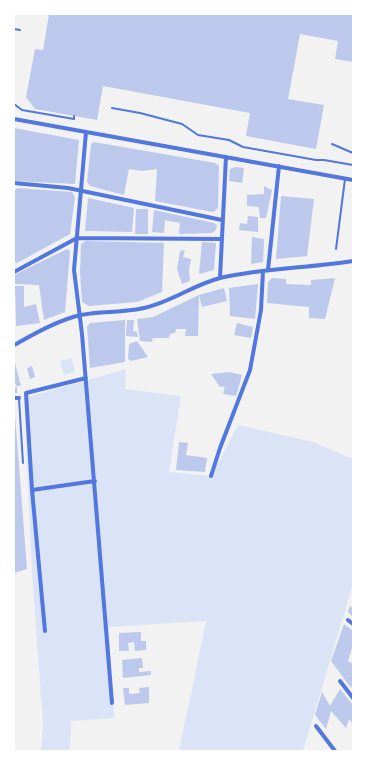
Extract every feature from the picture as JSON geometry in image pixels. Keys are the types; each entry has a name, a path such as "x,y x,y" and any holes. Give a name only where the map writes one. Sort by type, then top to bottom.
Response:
{"street":[{"path":"14,119 353,180"},
{"path":"86,132 74,270 86,378 112,703"},
{"path":"220,278 226,157"},
{"path":"268,270 279,166"},
{"path":"14,183 81,190 222,220"},
{"path":"14,272 77,238 222,239"},
{"path":"14,344 80,315 143,309 158,304 205,282 220,278 268,270 353,261"},
{"path":"212,476 220,448 250,370 261,310 263,271"},
{"path":"45,631 32,490 26,393 86,378"},
{"path":"32,490 95,481"},
{"path":"348,620 353,624"},
{"path":"340,681 353,698"},
{"path":"316,726 335,751"}],"lane":[{"path":"14,29 20,30"},
{"path":"14,104 22,110 74,119 74,116"},
{"path":"112,108 140,112 182,124 198,134 229,140 243,147 353,165"},
{"path":"332,144 353,152"},
{"path":"336,249 345,179"},
{"path":"16,398 23,463"}],"shaded area":[{"path":"72,358 75,372 64,375 60,361"},
{"path":"126,369 125,389 181,396 169,472 211,476 238,425 313,442 353,459 353,584 303,751 179,751 206,621 109,627 114,718 71,721 70,751 41,751 43,724 32,572 24,398"}],"building":[{"path":"49,14 353,14 353,62 335,59 338,41 300,34 288,99 324,105 316,149 246,136 250,113 103,86 97,120 35,109 26,97 35,49 43,50"},
{"path":"14,128 79,140 75,184 15,181"},
{"path":"94,142 215,163 219,166 218,208 213,212 155,201 157,169 142,171 129,169 124,195 90,186 87,182 91,144"},
{"path":"235,167 244,168 242,183 229,181 230,169"},
{"path":"264,186 272,190 266,218 260,218 259,207 247,206 247,195 264,194"},
{"path":"18,188 72,192 75,197 70,234 17,263 14,262 14,191"},
{"path":"281,196 314,199 307,256 276,259"},
{"path":"88,198 134,208 132,232 85,231"},
{"path":"136,209 148,209 148,234 135,234"},
{"path":"154,210 214,223 217,225 216,230 212,233 179,234 180,223 165,220 164,233 152,232"},
{"path":"248,216 258,217 258,232 239,230 240,223 247,224"},
{"path":"252,237 264,239 263,262 251,264"},
{"path":"86,241 164,243 162,292 137,302 89,306 82,302 80,272 81,244"},
{"path":"202,242 216,243 214,270 199,274"},
{"path":"67,249 70,251 65,312 44,320 39,285 14,284 14,275"},
{"path":"185,250 183,257 191,259 189,270 190,281 182,284 177,269 180,251"},
{"path":"272,278 286,279 286,284 311,285 311,280 335,278 325,319 309,318 309,307 267,303 268,282"},
{"path":"258,284 255,319 230,316 229,288"},
{"path":"15,286 24,286 24,307 36,304 40,323 16,326"},
{"path":"224,288 227,301 202,307 199,295"},
{"path":"199,295 198,336 185,336 186,329 176,329 175,333 170,334 169,338 153,338 152,342 140,341 137,319 153,317"},
{"path":"125,320 125,362 90,368 87,327 90,323"},
{"path":"127,320 134,320 133,331 137,332 138,337 126,336"},
{"path":"237,323 253,327 251,338 234,335"},
{"path":"137,341 148,357 131,361 128,359 129,344"},
{"path":"14,363 21,386 16,386 14,382"},
{"path":"32,366 35,377 30,379 27,368"},
{"path":"230,372 242,375 236,396 223,394 225,386 220,387 211,374"},
{"path":"17,387 17,393 14,394 14,388"},
{"path":"14,402 27,569 14,573"},
{"path":"179,442 188,443 186,455 207,458 205,472 176,470"},
{"path":"350,606 353,608 353,617 348,612"},
{"path":"344,624 353,631 353,645 348,661 353,664 353,681 351,688 331,661"},
{"path":"141,632 141,641 146,641 146,650 135,651 134,642 128,643 129,651 119,651 119,633"},
{"path":"142,658 143,668 139,668 139,672 151,671 151,675 123,678 122,660"},
{"path":"149,687 149,703 125,705 123,688 129,688 129,694 140,693 139,688"},
{"path":"340,689 353,705 353,724 349,719 346,728 331,711 326,729 315,715 322,692 330,706"}]}
